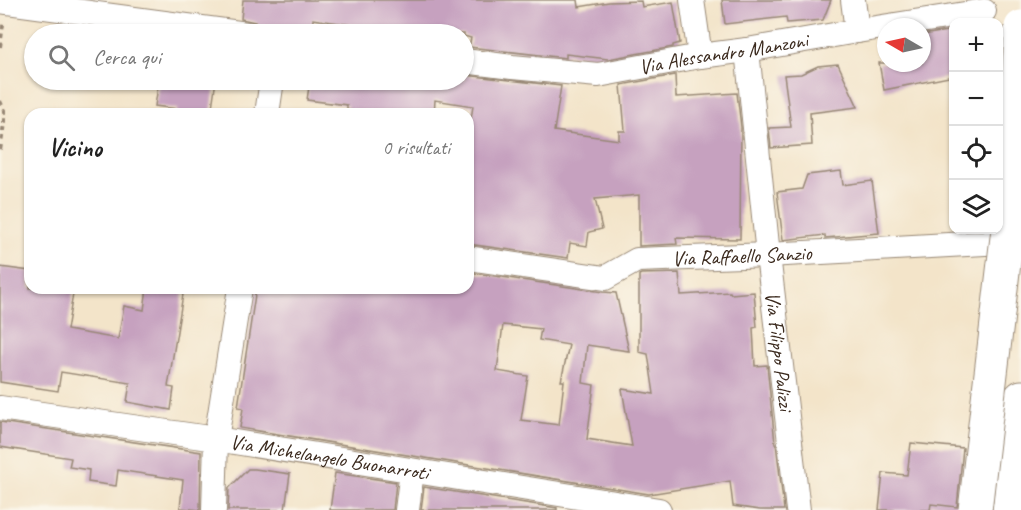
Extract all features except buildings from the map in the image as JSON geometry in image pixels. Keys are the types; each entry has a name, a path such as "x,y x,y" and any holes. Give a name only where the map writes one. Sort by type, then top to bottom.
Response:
{"highway":[{"path":"975,510 1013,186 1021,27"},
{"path":"1009,510 1021,397"}],"street":[{"path":"692,0 700,56"},
{"path":"853,0 857,31"},
{"path":"2,9 150,24"},
{"name":"Via Alessandro Manzoni","path":"474,63 597,75 700,56 984,11"},
{"name":"Via Filippo Palizzi","path":"747,50 798,510"},
{"path":"268,108 271,90"},
{"name":"Via Raffaello Sanzio","path":"474,259 604,278 637,260 1021,241"},
{"path":"214,510 216,440 239,294"},
{"name":"Via Michelangelo Buonarroti","path":"0,408 412,471 564,502 659,510"},
{"path":"407,510 412,471"}],"path":[{"path":"0,47 2,9"},
{"path":"0,101 4,110 4,123 0,151"}]}
